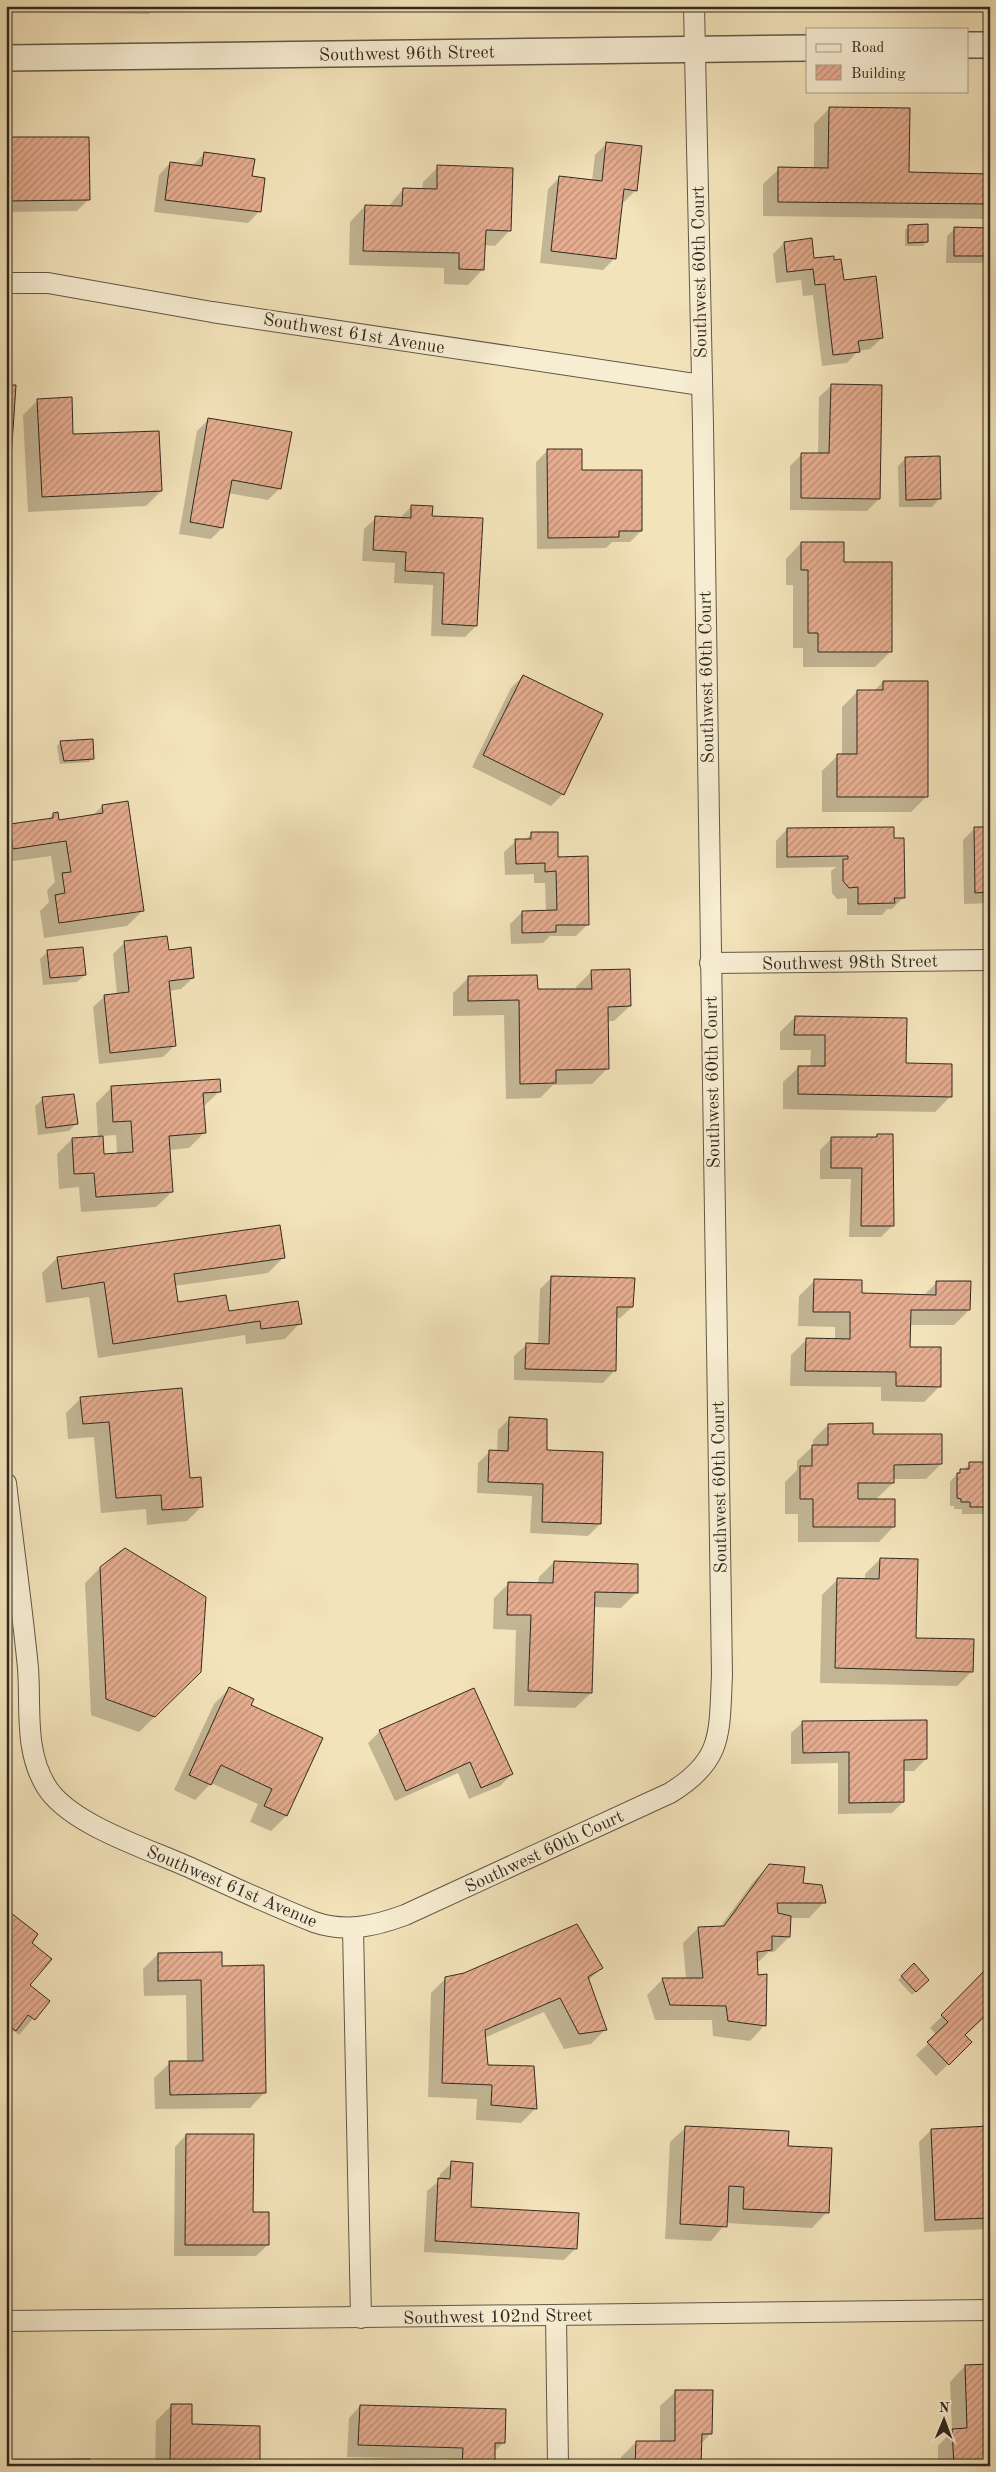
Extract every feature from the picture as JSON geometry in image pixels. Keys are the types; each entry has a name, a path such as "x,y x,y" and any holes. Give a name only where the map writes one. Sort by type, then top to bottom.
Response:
{"street":[{"name":"Southwest 60th Court","path":"353,1928 372,1926 405,1915 670,1793 702,1770 712,1755 717,1736 722,1676 694,6"},
{"path":"968,45 990,45"},
{"name":"Southwest 96th Street","path":"6,58 806,48"},
{"name":"Southwest 61st Avenue","path":"6,283 48,283 212,312 701,384"},
{"name":"Southwest 98th Street","path":"710,963 990,960"},
{"name":"Southwest 61st Avenue","path":"6,1483 28,1669 33,1754 46,1787 69,1811 126,1840 314,1922 337,1928 353,1928"},
{"path":"353,1928 361,2318"},
{"name":"Southwest 102nd Street","path":"6,2321 990,2310"},
{"path":"556,2314 558,2466"}],"building":[{"path":"829,107 910,108 909,172 990,174 990,204 778,202 778,167 828,168"},
{"path":"6,137 89,137 90,200 6,201"},
{"path":"606,142 642,146 637,191 624,189 616,259 551,251 559,176 602,181"},
{"path":"204,152 255,159 252,176 265,178 261,212 165,200 170,162 202,166"},
{"path":"437,165 513,168 511,231 486,230 484,270 459,269 459,253 363,251 365,205 402,206 403,188 437,189"},
{"path":"928,224 928,242 908,243 908,225"},
{"path":"954,227 990,228 990,256 954,256"},
{"path":"812,238 814,258 834,256 834,260 841,259 844,280 876,276 883,338 858,341 860,352 833,355 825,284 815,285 813,269 787,272 784,242"},
{"path":"831,384 882,385 880,499 801,498 801,453 829,453"},
{"path":"6,385 16,385 6,535"},
{"path":"72,397 73,434 159,431 162,491 42,497 37,399"},
{"path":"208,418 292,432 281,489 232,480 223,528 190,522"},
{"path":"547,449 582,449 582,470 642,470 642,531 619,531 619,537 548,538"},
{"path":"940,456 941,499 906,500 905,457"},
{"path":"411,505 433,506 432,516 483,518 477,626 442,624 444,573 405,571 406,552 373,550 375,516 411,518"},
{"path":"801,542 844,542 844,562 892,562 892,652 818,652 818,633 808,633 808,570 801,570"},
{"path":"523,675 603,714 564,795 483,755"},
{"path":"883,681 928,681 928,797 837,797 837,754 857,754 857,690 883,690"},
{"path":"93,739 94,759 64,761 60,741"},
{"path":"128,801 144,911 59,923 55,895 65,893 62,873 71,872 66,841 13,849 10,824 53,818 53,813 58,812 59,820 103,813 102,805"},
{"path":"894,827 894,838 904,838 905,898 894,898 895,903 858,904 858,887 849,888 843,881 843,859 848,859 848,856 787,857 787,828"},
{"path":"974,827 990,827 990,892 975,893"},
{"path":"531,832 558,832 558,857 588,856 589,925 556,925 556,932 522,933 522,911 557,910 556,871 545,872 545,863 516,864 515,839 531,839"},
{"path":"167,936 169,950 191,947 194,978 169,981 176,1046 110,1053 104,995 129,992 124,941"},
{"path":"83,947 86,975 50,978 47,950"},
{"path":"630,969 631,1006 608,1007 609,1069 556,1070 556,1083 520,1084 519,1000 468,1001 468,976 537,975 538,989 592,989 591,970"},
{"path":"795,1016 907,1018 906,1063 952,1064 952,1097 798,1094 798,1066 825,1066 825,1035 794,1035"},
{"path":"220,1079 221,1092 203,1093 206,1133 169,1136 173,1192 96,1197 94,1173 74,1174 72,1138 103,1136 104,1154 133,1152 131,1121 113,1122 111,1086"},
{"path":"74,1094 78,1124 46,1128 42,1097"},
{"path":"877,1134 893,1134 894,1226 861,1226 862,1168 831,1168 831,1137 877,1137"},
{"path":"280,1225 285,1258 174,1274 178,1302 226,1295 229,1311 298,1301 302,1324 261,1329 260,1321 113,1344 104,1282 62,1289 57,1257"},
{"path":"551,1276 635,1278 633,1307 617,1307 616,1371 525,1369 526,1343 549,1344"},
{"path":"814,1279 862,1280 862,1293 936,1295 936,1281 971,1281 970,1310 911,1310 910,1347 941,1347 941,1387 896,1386 896,1372 805,1371 806,1338 850,1339 850,1312 813,1312"},
{"path":"182,1388 190,1478 201,1477 203,1507 162,1510 161,1495 116,1498 109,1422 83,1424 80,1397"},
{"path":"509,1417 547,1419 547,1450 603,1452 601,1524 542,1522 543,1484 488,1482 489,1450 508,1451"},
{"path":"873,1423 873,1434 942,1434 942,1464 894,1465 894,1483 858,1483 858,1499 895,1499 895,1527 813,1527 813,1499 800,1499 800,1466 812,1466 812,1445 828,1445 828,1424"},
{"path":"969,1462 990,1462 990,1507 970,1507 970,1502 961,1502 961,1499 957,1498 957,1473 960,1473 960,1469 969,1469"},
{"path":"125,1548 206,1597 201,1672 155,1717 106,1699 100,1567"},
{"path":"880,1558 918,1559 916,1638 974,1639 973,1672 835,1668 837,1578 879,1579"},
{"path":"554,1561 638,1564 638,1593 595,1592 592,1693 528,1691 531,1615 507,1615 508,1582 553,1583"},
{"path":"229,1687 254,1699 251,1705 323,1738 287,1816 264,1806 272,1789 221,1765 211,1785 189,1775"},
{"path":"474,1688 513,1774 481,1788 470,1762 406,1791 379,1730"},
{"path":"927,1720 927,1759 904,1760 904,1802 849,1803 849,1752 803,1753 802,1721"},
{"path":"769,1864 805,1867 803,1883 822,1885 826,1903 777,1903 778,1913 791,1916 790,1937 772,1936 772,1950 757,1952 758,1975 767,1974 766,2026 728,2021 726,2006 670,2005 662,1978 703,1978 698,1927 724,1926"},
{"path":"6,1909 38,1934 32,1943 52,1959 30,1985 50,2001 35,2020 28,2015 16,2031 6,2023"},
{"path":"577,1924 603,1968 588,1977 607,2030 579,2034 560,1998 485,2030 488,2065 534,2066 537,2109 491,2105 492,2085 442,2083 445,1977 464,1973"},
{"path":"222,1952 222,1966 264,1965 266,2093 170,2095 169,2061 203,2061 201,1980 158,1981 158,1953"},
{"path":"914,1963 929,1980 916,1992 901,1976"},
{"path":"990,1965 990,2011 965,2035 972,2042 949,2065 927,2042 948,2022 941,2015"},
{"path":"685,2126 789,2131 788,2146 832,2148 829,2213 743,2209 744,2187 729,2186 727,2227 680,2224"},
{"path":"990,2126 990,2218 935,2220 931,2129"},
{"path":"186,2134 254,2134 253,2212 269,2212 269,2245 185,2245"},
{"path":"451,2161 473,2163 471,2207 579,2213 577,2249 435,2241 438,2178 450,2179"},
{"path":"990,2364 990,2466 954,2466 952,2429 967,2428 965,2365"},
{"path":"675,2390 713,2390 712,2434 702,2434 701,2465 714,2466 635,2466 636,2441 675,2441"},
{"path":"171,2404 192,2404 192,2424 260,2426 260,2466 170,2466"},
{"path":"360,2405 506,2409 505,2443 495,2443 495,2466 462,2466 463,2448 358,2445"},
{"path":"90,2459 90,2466 6,2466 6,2460"}]}
